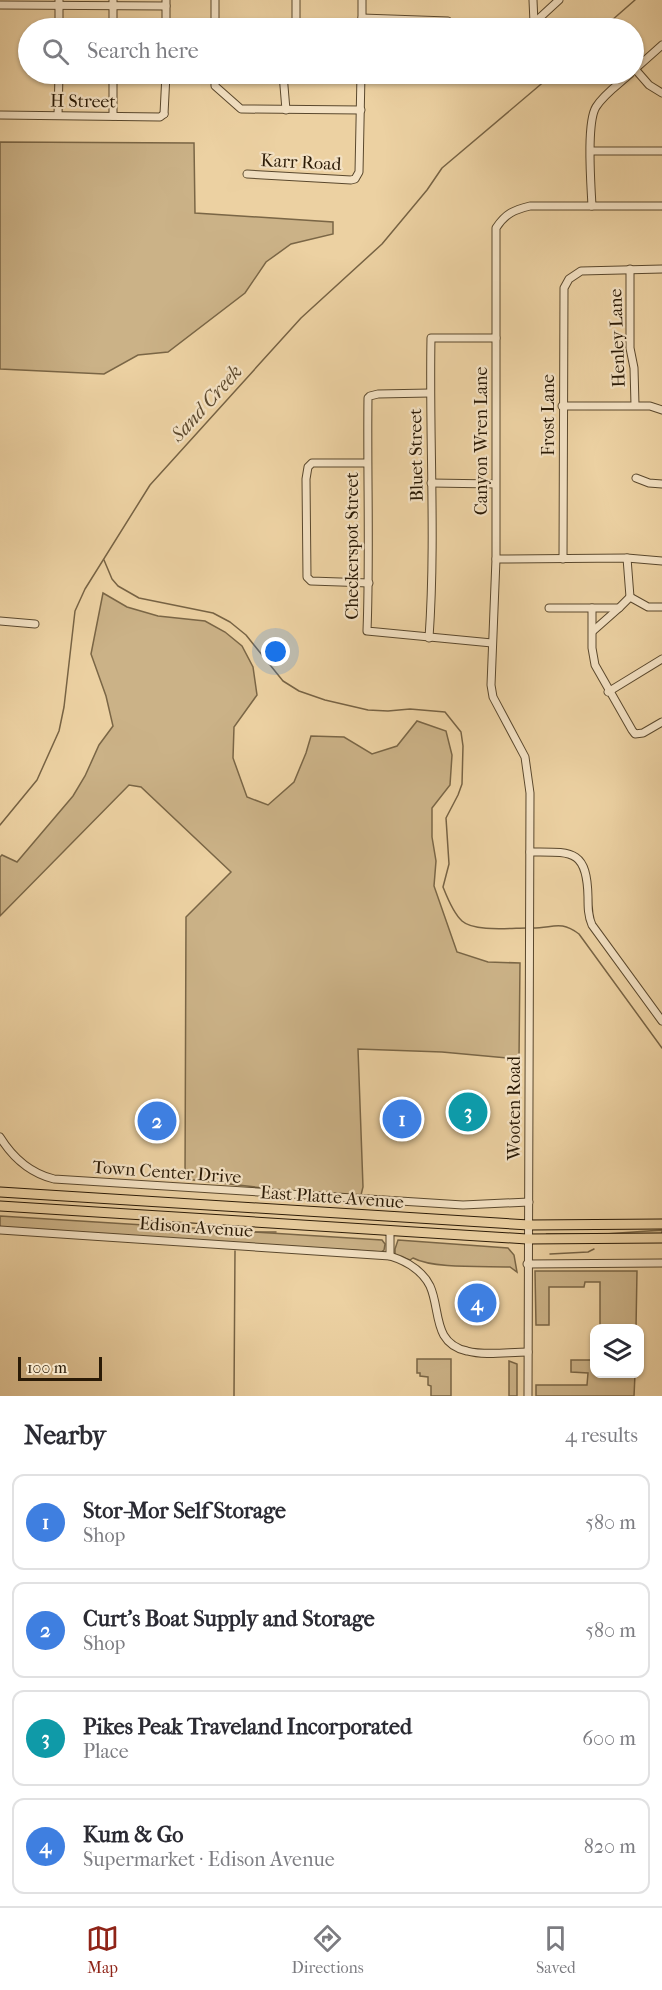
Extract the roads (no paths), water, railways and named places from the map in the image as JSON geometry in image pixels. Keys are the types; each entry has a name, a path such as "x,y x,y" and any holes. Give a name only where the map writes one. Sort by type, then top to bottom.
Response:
{"highway":[{"name":"East Platte Avenue","path":"0,1191 529,1225 662,1224"},
{"name":"East Platte Avenue","path":"0,1206 527,1239 662,1238"}],"street":[{"path":"215,0 215,18"},
{"path":"296,0 296,18"},
{"path":"362,0 362,18"},
{"path":"534,0 534,18"},
{"path":"539,18 559,0"},
{"path":"0,5 166,3"},
{"path":"644,61 662,45"},
{"path":"644,81 662,93"},
{"path":"58,116 59,84"},
{"path":"113,84 113,116"},
{"name":"H Street","path":"0,115 160,117 166,115 166,84"},
{"path":"215,84 242,109 361,110"},
{"path":"284,84 286,110"},
{"name":"Karr Road","path":"247,174 351,180 355,178 358,172 361,84"},
{"path":"592,206 591,120 593,112 602,99 619,84"},
{"path":"591,151 662,151"},
{"name":"Canyon Wren Lane","path":"530,821 530,793 525,758 493,696 490,685 496,559 496,228 502,218 513,210 530,206 662,206"},
{"path":"630,269 662,269"},
{"name":"Frost Lane","path":"563,559 563,294 566,283 573,275 587,270 630,269"},
{"name":"Henley Lane","path":"630,269 630,348 634,368 635,405"},
{"name":"Bluet Street","path":"429,638 432,580 431,338 496,338"},
{"name":"Checkerspot Street","path":"430,393 370,396 367,463 369,583 367,631 492,643"},
{"path":"562,406 635,405 662,410"},
{"path":"367,463 312,463 308,467 306,479 306,523 308,577 311,581 369,583"},
{"path":"636,478 649,483 662,484"},
{"path":"431,483 495,484"},
{"path":"593,631 630,597 627,558"},
{"path":"496,559 627,558 662,561"},
{"path":"630,597 648,607 662,607"},
{"path":"549,608 619,608"},
{"path":"592,608 592,648 595,665 608,692 635,734 643,733 662,722"},
{"path":"0,621 35,624"},
{"path":"608,692 662,659"},
{"name":"Wooten Road","path":"528,1396 530,821"},
{"path":"530,852 569,854 584,865 587,876 588,914 592,925 662,1021"},
{"name":"Town Center Drive","path":"0,1137 11,1152 28,1168 37,1174 54,1179 462,1205 529,1202"},
{"name":"Edison Avenue","path":"0,1230 390,1256 403,1260 421,1273 430,1287 439,1327 447,1340 458,1348 467,1352 528,1352"},
{"path":"390,1230 390,1256"},
{"path":"527,1264 662,1263"}],"waterway":[{"name":"Sand Creek","path":"614,18 635,0"},
{"name":"Sand Creek","path":"0,825 37,780 59,731 75,611 85,589 150,485 301,318 382,244 427,190 442,168 541,84"},
{"path":"104,560 112,579 118,586 139,598 213,613 230,622 246,635 283,681 299,691 368,710 410,709 445,712 461,732 463,746 462,784 446,818 449,864 443,887 456,914 468,924 493,929 527,928"},
{"path":"532,928 562,926 579,934 662,1048"},
{"path":"234,1237 238,1232 276,1232"},
{"path":"550,1254 588,1252 594,1249"},
{"path":"234,1396 235,1251"}],"place":[{"name":"Pikes Peak Traveland Incorporated","path":"468,1112"},
{"name":"Stor-Mor Self Storage","path":"402,1119"},
{"name":"Curt's Boat Supply and Storage","path":"157,1121"},
{"name":"Kum & Go","path":"477,1303"}]}
